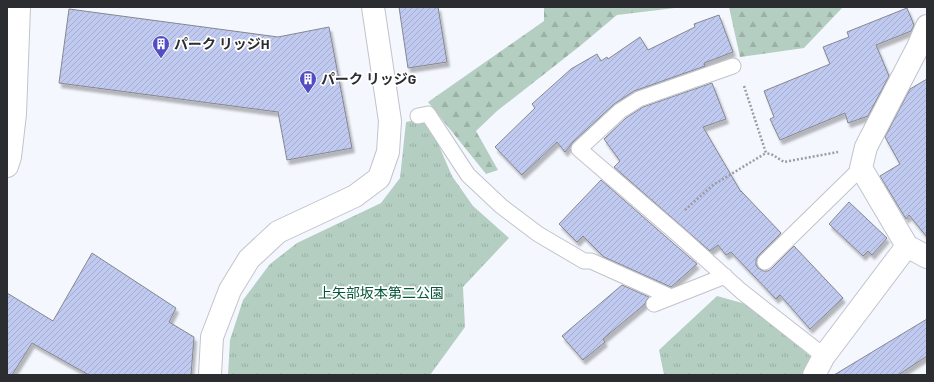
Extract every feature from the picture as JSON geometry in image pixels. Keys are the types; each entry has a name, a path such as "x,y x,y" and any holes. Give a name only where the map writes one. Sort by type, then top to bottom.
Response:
{"street":[{"path":"7,166 10,157 14,114 19,7"},
{"path":"210,375 212,338 230,290 249,259 278,232 355,196 379,178 388,152 404,118 373,7"},
{"path":"927,26 922,55 866,147 861,168 907,246 927,257"},
{"path":"814,375 824,356 907,246"}],"lane":[{"path":"733,66 639,99 620,111 579,149 741,291 824,356"},
{"path":"404,118 428,114 468,175 501,206 538,234 584,261 592,260 671,297"},
{"path":"765,262 861,168"},
{"path":"654,304 725,276"}],"path":[{"path":"733,66 736,65 766,153"},
{"path":"667,226 713,185 766,153 773,155 784,162 866,147"}],"green space":[{"path":"544,7 683,7 617,15 497,111 476,131 498,170 486,174 428,102 544,21"},
{"path":"729,7 843,7 804,48 740,57"},
{"name":"上矢部坂本第二公園","path":"427,118 452,176 473,206 509,238 463,287 465,327 430,375 228,375 230,340 243,300 270,264 297,243 381,203 400,178 406,122"},
{"path":"717,296 753,306 812,358 803,375 664,375 659,350"}],"building":[{"path":"399,7 438,7 447,62 408,68"},
{"path":"907,8 914,25 911,31 876,45 889,76 868,116 848,123 845,113 780,140 770,119 774,117 764,91 830,64 823,47 849,37 847,32"},
{"name":"パーク リッジH","path":"69,9 278,37 329,27 352,148 287,160 278,112 59,83"},
{"path":"719,15 733,52 704,63 705,66 634,91 614,104 573,142 565,152 557,142 522,175 495,147 535,108 532,104 571,69 597,54 601,61 607,57 608,59 640,37 648,50 695,27 694,24"},
{"path":"927,79 927,237 909,215 906,219 880,176 900,164 885,137 910,89"},
{"path":"712,83 726,119 703,127 741,192 781,233 758,256 756,265 763,271 768,271 794,246 843,298 810,329 780,295 776,299 731,252 726,255 718,245 710,251 614,167 620,161 604,139 626,118 643,107"},
{"path":"601,180 697,264 671,287 604,257 583,236 577,242 559,224"},
{"path":"849,202 887,238 872,255 868,251 863,256 829,224"},
{"path":"92,253 176,308 169,322 194,337 191,375 89,375 32,343 12,375 7,375 7,293 53,321"},
{"path":"622,285 649,297 645,304 603,339 605,342 583,360 562,336"},
{"path":"927,319 927,356 898,375 834,375"}],"place":[{"name":"パーク リッジH","path":"161,59"},
{"name":"パーク リッジG","path":"308,94"}]}
